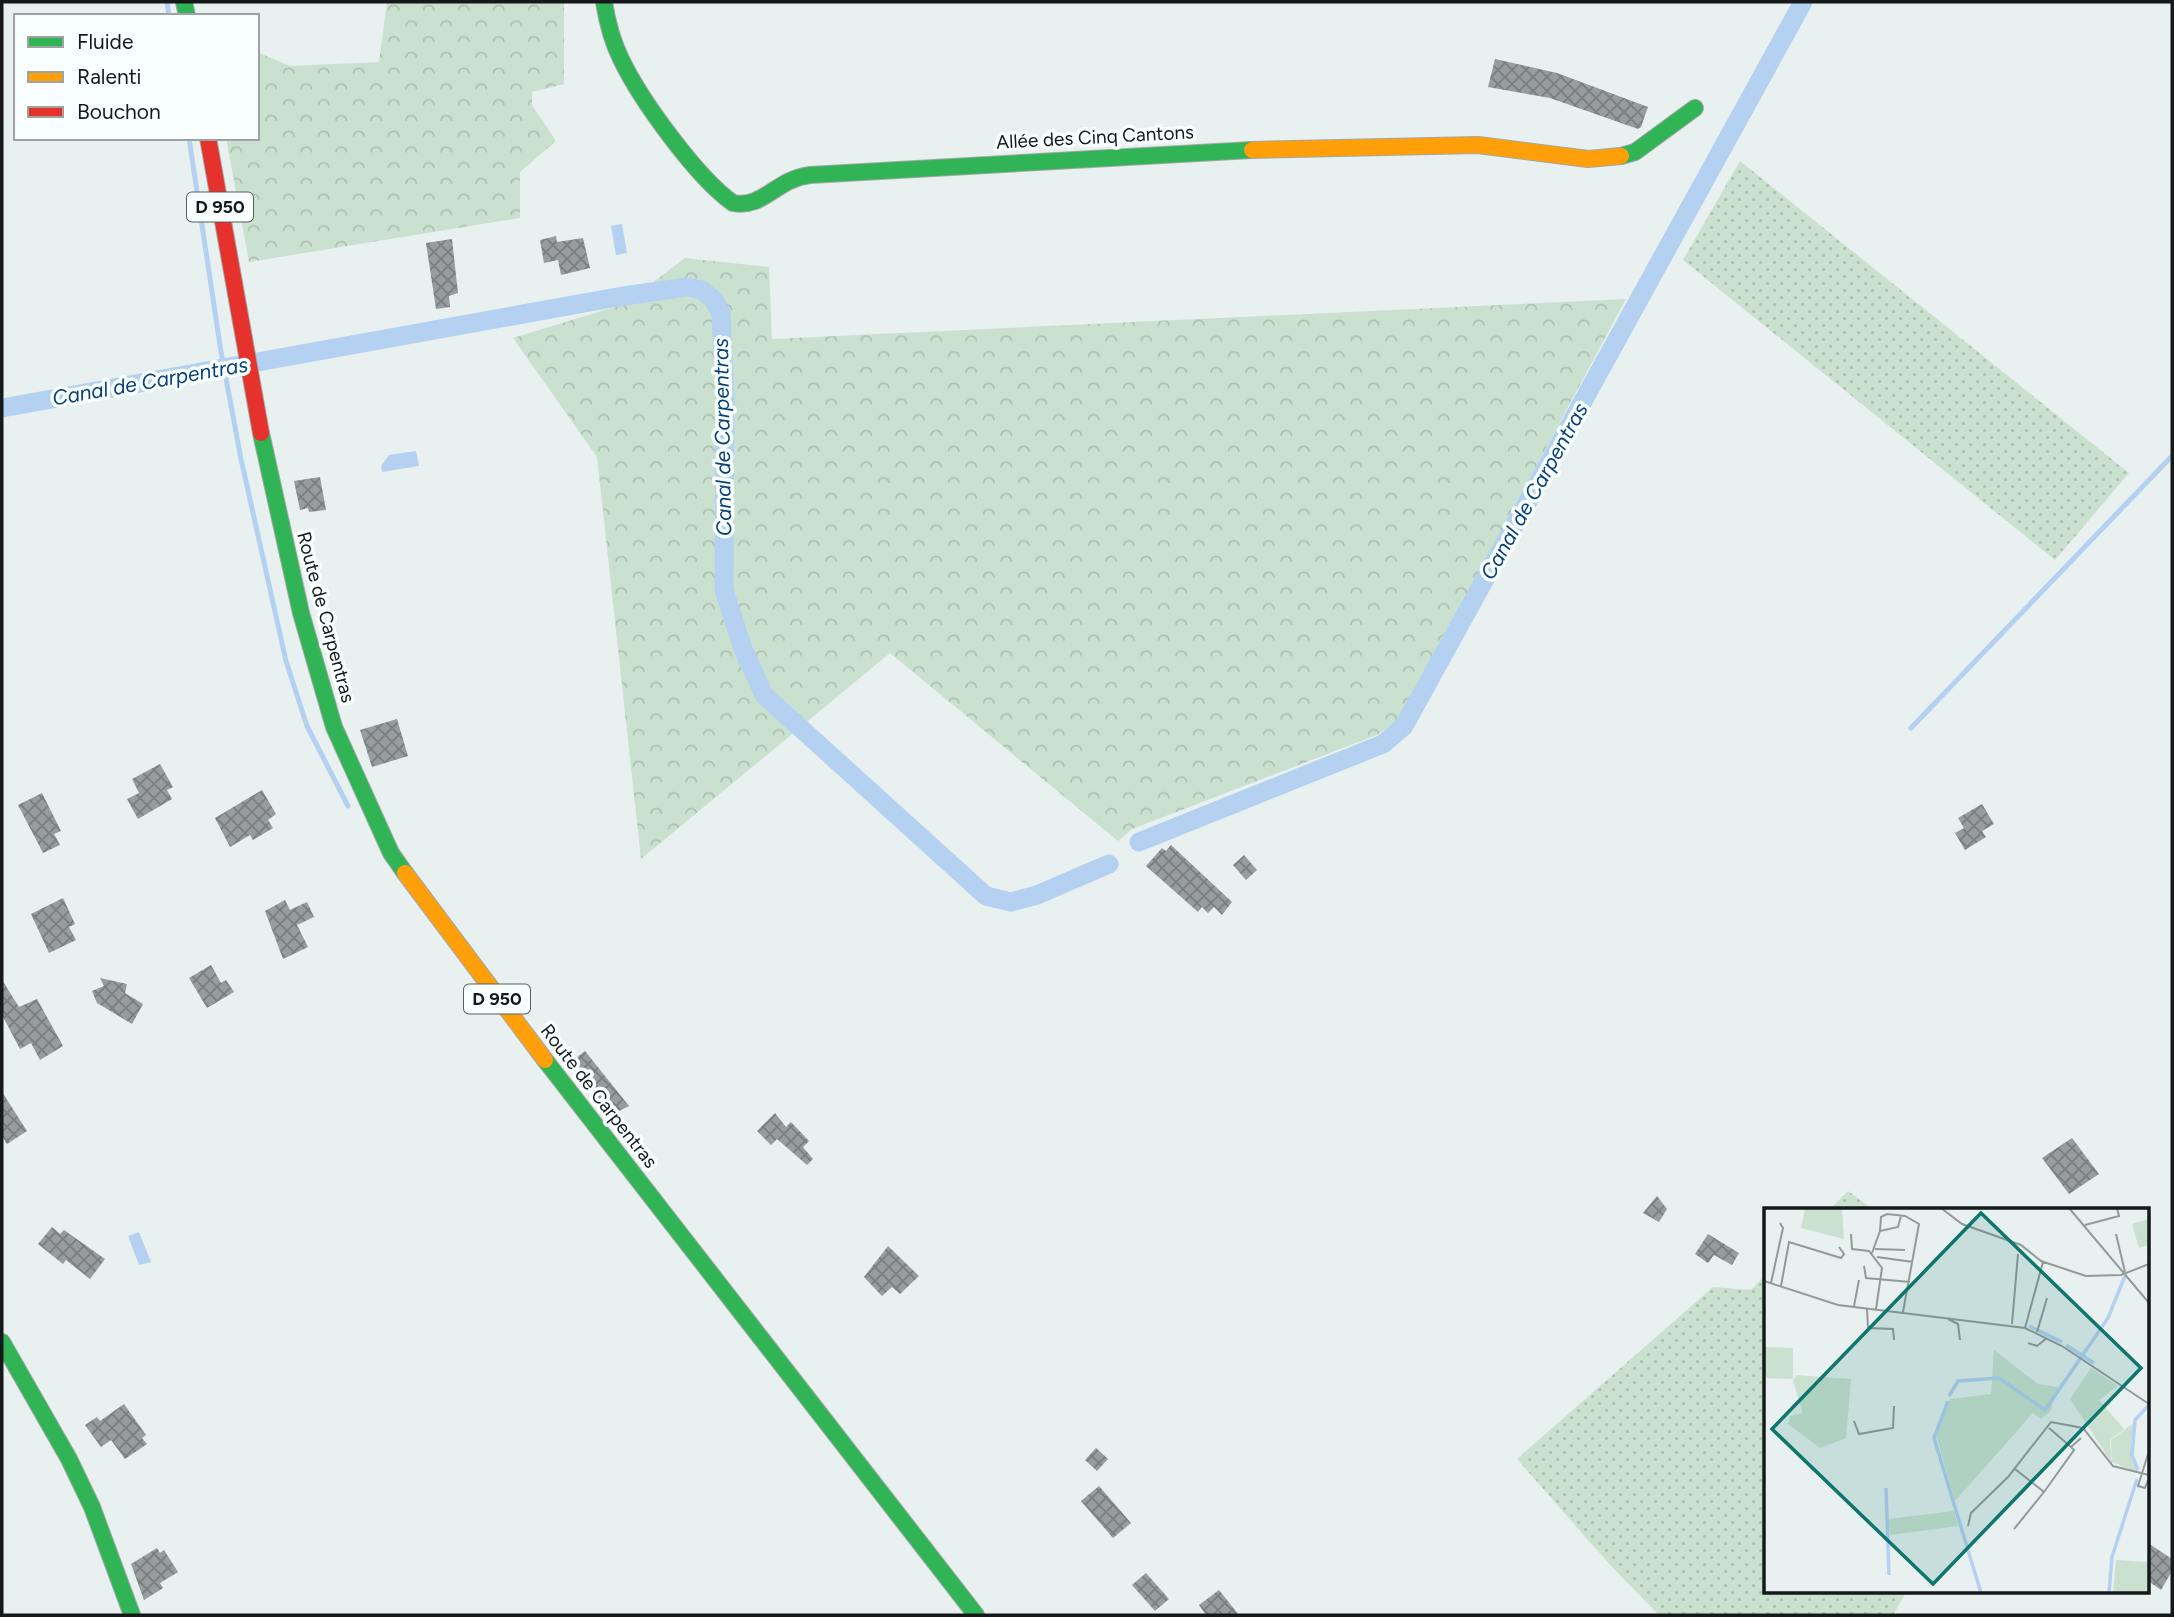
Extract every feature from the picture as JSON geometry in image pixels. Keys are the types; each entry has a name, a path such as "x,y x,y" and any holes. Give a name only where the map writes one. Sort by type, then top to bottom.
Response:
{"main road":[{"name":"Allée des Cinq Cantons","path":"604,2 622,61 637,86 714,185 730,202 743,204 762,201 788,179 810,175 1234,149 1478,145 1588,159 1612,159 1635,152 1695,108"},
{"name":"Route de Carpentras","path":"208,140 261,437 301,613 334,727 391,853 498,1000 976,1615"},
{"path":"2,1342 69,1459 92,1507 132,1615"}],"green space":[{"path":"387,2 564,2 564,84 532,92 532,105 556,141 520,172 520,218 249,262 226,140 259,140 259,53 290,66 379,62"},
{"path":"1740,161 2129,473 2055,560 1683,260"},
{"path":"685,258 769,267 772,339 1626,299 1401,718 1377,735 1132,829 1118,841 890,653 641,859 597,457 513,338 624,304"},
{"path":"1848,1191 1871,1208 1831,1208"},
{"path":"1764,1276 1764,1592 1906,1592 1893,1615 1659,1615 1610,1565 1517,1459 1713,1287 1751,1290"}],"water":[{"path":"622,224 627,253 616,255 611,226"},
{"path":"416,451 419,466 382,472 381,466 389,455"},
{"path":"139,1232 151,1262 139,1265 128,1236"}],"building":[{"path":"1495,59 1557,73 1648,107 1641,127 1638,129 1550,98 1488,87"},
{"path":"556,236 557,242 583,238 590,268 561,275 558,260 544,263 540,240"},
{"path":"452,239 458,293 449,296 450,307 436,309 426,243"},
{"path":"320,477 326,510 300,510 294,481"},
{"path":"397,719 408,756 372,767 360,730"},
{"path":"160,764 173,787 167,790 172,799 138,819 127,799 139,793 132,779"},
{"path":"262,790 276,814 268,820 273,828 253,840 250,835 230,847 215,818"},
{"path":"42,793 61,831 54,834 60,845 43,853 18,805"},
{"path":"1982,804 1994,824 1982,831 1986,837 1965,850 1955,833 1964,828 1958,818"},
{"path":"1171,845 1232,902 1222,915 1214,907 1208,913 1202,907 1198,912 1146,866 1162,848 1166,851"},
{"path":"1244,855 1257,870 1246,880 1233,865"},
{"path":"63,898 75,924 69,927 76,940 49,953 31,914"},
{"path":"285,900 290,910 307,902 314,917 297,925 308,947 283,959 265,911"},
{"path":"211,965 221,983 226,980 234,992 207,1008 189,978"},
{"path":"100,978 127,984 125,993 143,1004 132,1024 97,1003 92,991 104,986"},
{"path":"2,980 19,1007 37,999 63,1046 40,1060 31,1043 20,1049 2,1015"},
{"path":"585,1051 629,1106 611,1115 570,1063"},
{"path":"2,1092 27,1131 7,1144 2,1136"},
{"path":"775,1113 786,1127 791,1122 809,1141 803,1147 813,1159 807,1165 777,1139 771,1145 757,1131"},
{"path":"2072,1138 2099,1174 2069,1194 2042,1158"},
{"path":"1657,1196 1667,1209 1659,1222 1643,1213"},
{"path":"52,1227 60,1234 64,1230 105,1259 90,1279 66,1260 63,1264 38,1244"},
{"path":"1708,1234 1739,1253 1732,1265 1714,1255 1708,1263 1695,1254"},
{"path":"888,1246 919,1276 900,1294 892,1287 882,1296 864,1277"},
{"path":"124,1404 146,1435 142,1438 147,1444 125,1459 111,1440 101,1447 85,1425 97,1417 100,1421"},
{"path":"1096,1448 1108,1459 1097,1471 1085,1460"},
{"path":"1099,1486 1131,1523 1113,1538 1081,1501"},
{"path":"2150,1544 2172,1559 2172,1571 2161,1590 2150,1582"},
{"path":"157,1548 160,1553 164,1550 178,1572 160,1583 163,1588 144,1600 131,1564"},
{"path":"1146,1573 1169,1599 1155,1611 1132,1585"},
{"path":"1219,1590 1239,1615 1206,1615 1199,1605"}],"waterway":[{"path":"167,2 169,14"},
{"name":"Canal de Carpentras","path":"1139,842 1383,744 1404,726 1803,2"},
{"path":"189,140 221,352 241,459 286,661 307,726 348,806"},
{"name":"Canal de Carpentras","path":"2,408 623,296 688,287 702,290 714,300 721,314 725,396 724,590 743,649 764,695 986,896 1011,902 1037,895 1109,864"},
{"path":"1911,728 2172,456"}],"traffic: fast":[{"path":"184,2 187,14"},
{"path":"604,2 615,45 641,95 703,176 733,203 753,202 788,182 810,175 1252,150"},
{"path":"1621,156 1635,152 1695,108"},
{"path":"261,433 301,613 334,727 391,853 405,873"},
{"path":"545,1060 976,1615"},
{"path":"2,1342 69,1459 92,1507 132,1615"}],"traffic: slow":[{"path":"1252,150 1478,145 1588,159 1621,156"},
{"path":"405,873 545,1060"}],"traffic: jam":[{"path":"208,140 261,433"}]}
